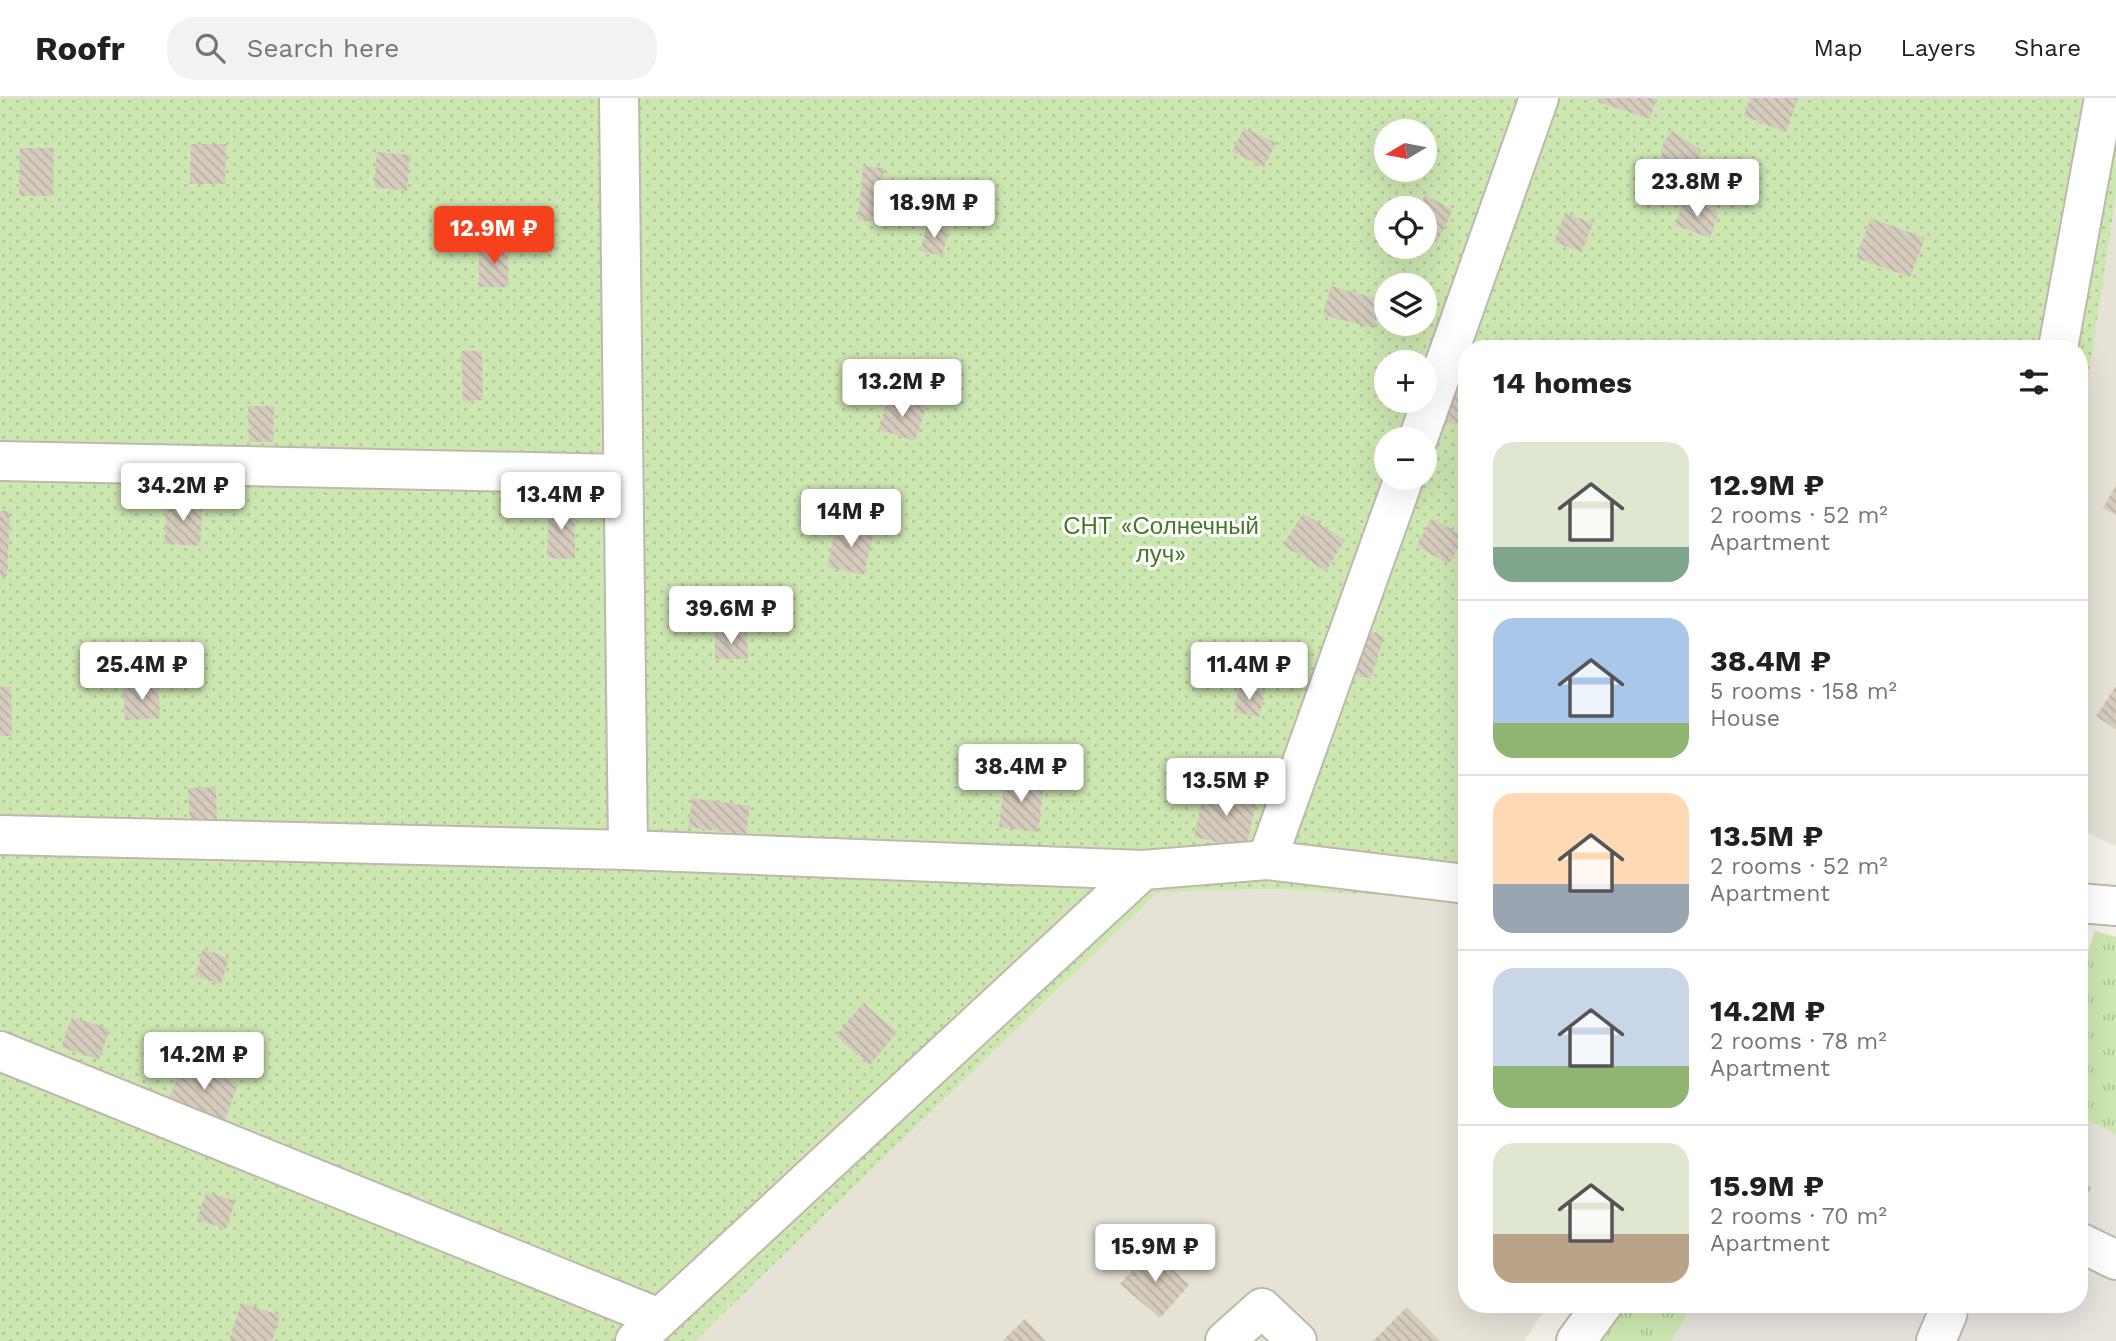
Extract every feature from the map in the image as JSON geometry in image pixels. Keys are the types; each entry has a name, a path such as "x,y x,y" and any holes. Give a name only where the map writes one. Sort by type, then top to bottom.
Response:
{"street":[{"path":"618,98 628,850"},
{"path":"1422,427 1539,98"},
{"path":"2059,340 2104,98"},
{"path":"0,461 623,474"},
{"path":"1267,860 1400,490"},
{"path":"0,835 628,850 1143,870 1267,860 1458,883"},
{"path":"0,1051 647,1330 1143,870"},
{"path":"2088,904 2116,906"},
{"path":"2088,1246 2116,1260"},
{"path":"1225,1341 1262,1308 1297,1341"},
{"path":"1576,1341 1596,1313"},
{"path":"1936,1341 1948,1313"}],"shaded area":[{"path":"2116,194 2116,846 2088,833 2088,382"},
{"path":"1276,889 1458,900 1458,1313 1543,1313 1524,1341 695,1341 1158,892"},
{"path":"2088,1120 2116,1134 2116,1341 1671,1341 1688,1313 2088,1313"}],"green space":[{"name":"СНТ «Солнечный луч»","path":"0,98 2116,98 2116,194 2088,382 2088,340 1458,340 1458,900 1276,889 1158,892 695,1341 0,1341"},
{"path":"2095,931 2116,937 2116,1134 2088,1120 2088,952"},
{"path":"1612,1313 1688,1313 1671,1341 1593,1341"}],"building":[{"path":"1599,98 1657,98 1650,119 1598,102"},
{"path":"1750,98 1798,98 1786,132 1744,116"},
{"path":"1244,128 1276,143 1264,167 1232,152"},
{"path":"1672,131 1701,150 1696,184 1658,178 1663,144"},
{"path":"191,144 226,144 225,184 190,184"},
{"path":"20,148 54,148 53,196 19,196"},
{"path":"377,152 410,155 407,191 374,187"},
{"path":"863,166 884,168 879,222 858,220"},
{"path":"1684,200 1719,212 1710,238 1675,225"},
{"path":"1437,201 1453,210 1437,242"},
{"path":"1565,213 1593,223 1582,252 1554,242"},
{"path":"1871,218 1925,238 1910,277 1856,258"},
{"path":"927,224 949,230 942,256 920,251"},
{"path":"479,244 508,244 508,287 479,287"},
{"path":"1331,286 1374,298 1374,328 1323,315"},
{"path":"461,351 482,351 483,400 463,401"},
{"path":"1450,389 1458,391 1458,425 1443,421"},
{"path":"890,396 926,408 915,441 878,429"},
{"path":"248,406 274,406 273,442 249,442"},
{"path":"2116,485 2116,515 2103,508"},
{"path":"167,499 203,502 200,546 164,544"},
{"path":"549,504 575,505 575,559 547,558"},
{"path":"0,511 10,511 7,576 0,576"},
{"path":"1303,513 1345,540 1326,571 1283,545"},
{"path":"1432,518 1458,533 1458,548 1449,564 1416,546"},
{"path":"837,523 874,531 864,575 827,567"},
{"path":"1361,629 1384,636 1371,679 1348,672"},
{"path":"715,633 747,633 748,659 715,659"},
{"path":"158,683 160,718 125,720 123,686"},
{"path":"2116,686 2116,730 2096,716"},
{"path":"0,687 11,687 12,736 0,736"},
{"path":"1239,687 1265,691 1259,717 1234,712"},
{"path":"1005,776 1044,782 1038,832 999,827"},
{"path":"216,787 217,823 190,824 188,788"},
{"path":"1205,788 1257,799 1246,848 1194,837"},
{"path":"692,798 750,806 746,835 688,827"},
{"path":"203,949 229,958 221,984 195,976"},
{"path":"863,1003 897,1032 870,1065 836,1036"},
{"path":"72,1017 110,1029 99,1060 61,1047"},
{"path":"183,1063 238,1084 225,1120 169,1099"},
{"path":"206,1192 235,1201 226,1229 197,1220"},
{"path":"1151,1250 1189,1285 1160,1318 1120,1284"},
{"path":"241,1303 280,1315 272,1341 229,1341"},
{"path":"1407,1307 1440,1341 1373,1341"},
{"path":"1025,1319 1046,1341 1002,1341"}]}
